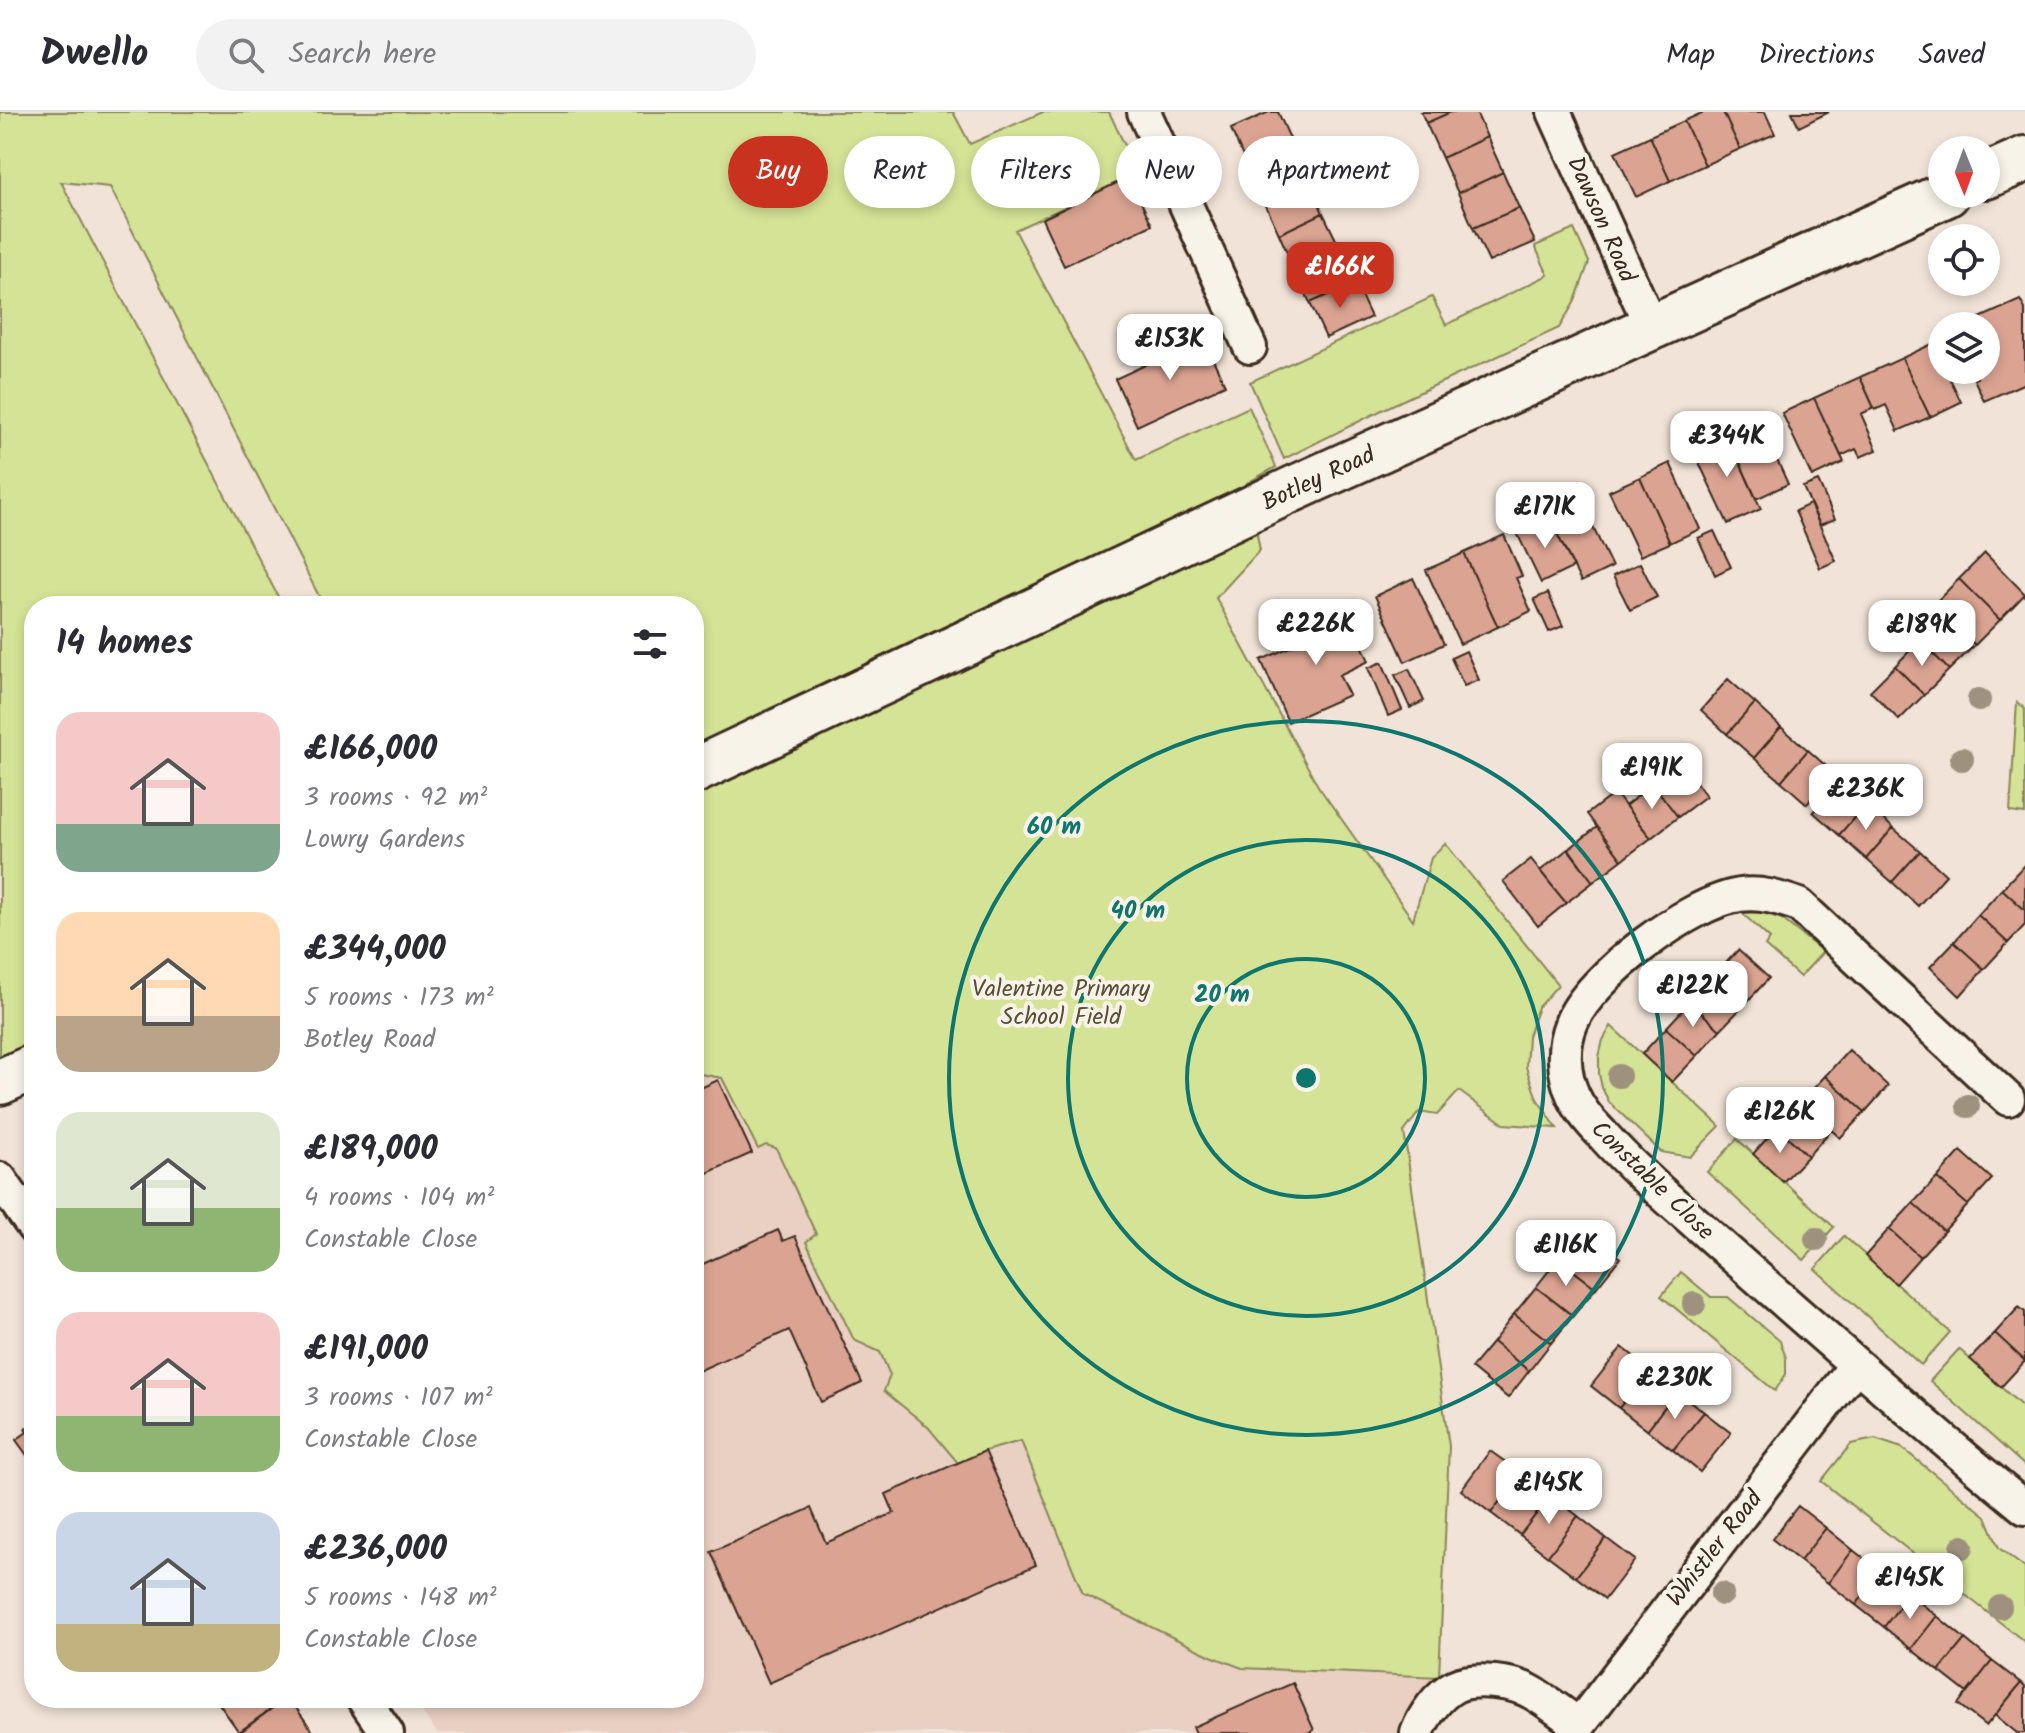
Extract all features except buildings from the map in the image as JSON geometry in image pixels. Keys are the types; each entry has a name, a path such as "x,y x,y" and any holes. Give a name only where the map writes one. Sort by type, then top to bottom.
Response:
{"main road":[{"path":"2000,170 2025,159"},
{"name":"Botley Road","path":"704,766 1279,496 1928,202"},
{"path":"0,1082 24,1071"}],"street":[{"path":"1144,112 1250,347"},
{"name":"Dawson Road","path":"1554,112 1651,326"},
{"name":"Constable Close","path":"2008,1099 1799,905 1771,895 1741,894 1712,901 1669,925 1606,977 1585,999 1571,1022 1564,1048 1573,1096 1591,1122 1632,1167 1856,1365 2025,1508"},
{"path":"0,1179 24,1214"},
{"name":"Whistler Road","path":"1576,1729 1856,1365"},
{"path":"1417,1733 1439,1697 1457,1685 1500,1682 1531,1692 1576,1729"},
{"path":"370,1708 387,1733"}],"shaded area":[{"path":"704,1075 722,1078 758,1149 766,1145 776,1148 817,1235 806,1242 854,1340 880,1352 890,1375 884,1391 928,1427 958,1463 985,1451 1021,1441 1083,1594 1242,1668 1439,1677 1403,1733 437,1733 420,1708 704,1708"}],"green space":[{"name":"Valentine Primary School Field","path":"0,112 953,112 971,144 971,208 1062,208 1015,230 1136,460 1249,407 1276,467 1247,483 1260,550 1216,598 1318,786 1413,920 1431,858 1445,843 1558,985 1538,1007 1528,1036 1526,1067 1537,1099 1557,1128 1504,1124 1459,1091 1437,1115 1419,1112 1404,1132 1449,1446 1439,1677 1242,1668 1083,1594 1021,1441 985,1451 958,1463 928,1427 884,1391 890,1375 880,1352 854,1340 806,1242 816,1234 776,1148 766,1145 758,1149 722,1078 704,1075 704,596 319,596 110,187 61,182 278,596 24,596 24,1048 0,1059"},
{"path":"1043,112 1109,112 1120,136 1116,136 1116,183 1100,191 1100,136 988,136"},
{"path":"1574,229 1589,262 1575,301 1559,328 1284,459 1250,382 1432,297 1446,325 1548,275 1535,246"},
{"path":"2017,702 2025,709 2025,814 2010,812"},
{"path":"1760,912 1782,919 1823,952 1800,977 1765,946 1770,939 1742,913"},
{"path":"1611,1026 1720,1126 1690,1157 1661,1152 1609,1102 1602,1088 1599,1057 1603,1040"},
{"path":"1737,1139 1834,1227 1804,1260 1707,1172"},
{"path":"1844,1236 1950,1332 1921,1365 1815,1269"},
{"path":"1681,1272 1711,1297 1728,1297 1780,1341 1786,1358 1786,1374 1775,1391 1661,1296"},
{"path":"1959,1349 2025,1409 2025,1466 1930,1381"},
{"path":"1875,1439 1902,1448 1986,1516 1999,1548 2025,1568 2025,1642 1821,1481 1851,1444"}]}
